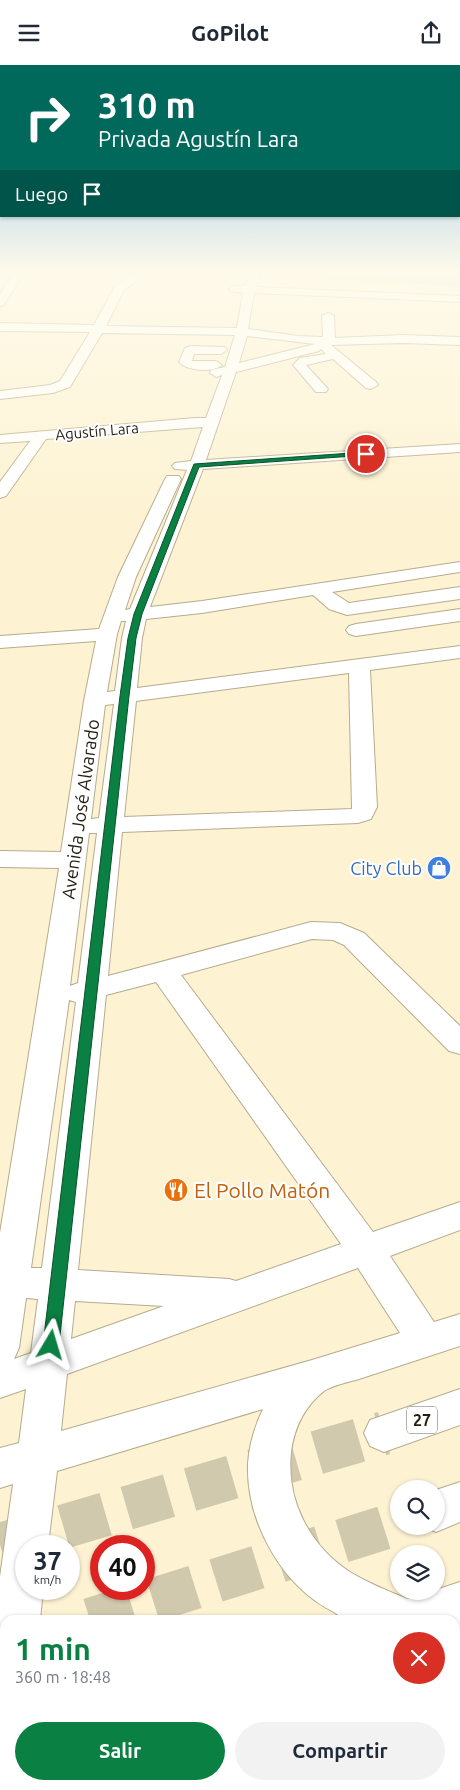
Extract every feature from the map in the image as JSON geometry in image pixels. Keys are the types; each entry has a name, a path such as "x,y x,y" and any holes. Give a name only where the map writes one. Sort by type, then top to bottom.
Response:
{"street":[{"path":"0,395 53,389 65,384 83,354"},
{"name":"Avenida José Alvarado","path":"0,1348 54,999 95,701 119,621 188,465 225,354"},
{"path":"321,389 299,365 300,363 337,356 371,385"},
{"name":"Agustín Lara","path":"0,439 203,423"},
{"path":"0,493 42,435"},
{"path":"188,465 460,447"},
{"path":"0,642 202,607 460,567"},
{"path":"316,589 336,605 347,609 460,593"},
{"path":"356,630 460,615"},
{"name":"Avenida José Alvarado","path":"16,1615 18,1463 49,1364 132,638 119,621"},
{"path":"95,701 359,666 458,657"},
{"path":"78,826 349,817 362,814 365,807 359,666"},
{"path":"0,859 72,868"},
{"path":"0,877 72,868"},
{"path":"54,999 324,929 340,932 354,939 460,1044"},
{"path":"18,1463 312,1377 443,1336 366,1250 162,970"},
{"path":"0,1381 460,1216"},
{"path":"11,1282 241,1295"},
{"path":"312,1377 293,1395 279,1418 271,1443 268,1470 272,1498 282,1529 301,1558 326,1582 357,1601 392,1615"},
{"name":"27","path":"384,1433 460,1407"},
{"path":"445,1508 460,1502"},
{"path":"428,1615 460,1605"}],"tunnel":[{"path":"0,1545 384,1433"},
{"path":"106,1615 390,1526"}],"place":[{"name":"City Club","path":"439,868"},
{"name":"El Pollo Matón","path":"176,1190"}],"route":[{"path":"51,1345 124,696 132,638 138,614 196,465 366,454"}]}
